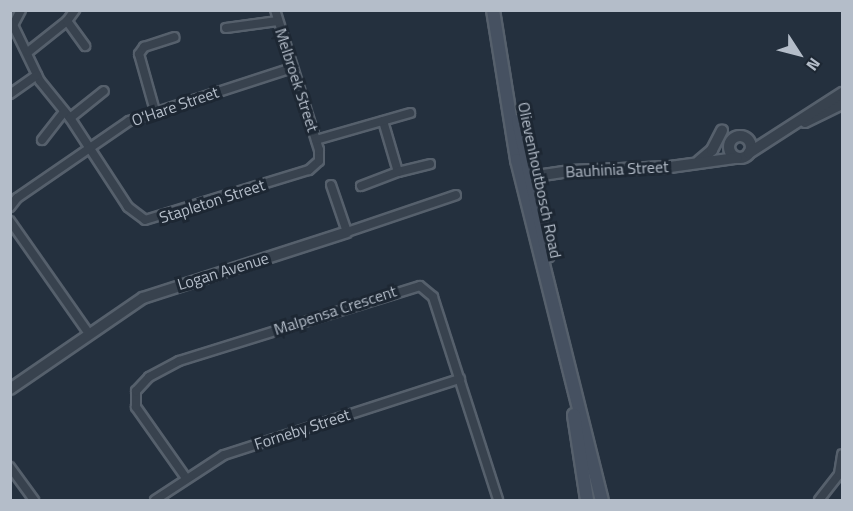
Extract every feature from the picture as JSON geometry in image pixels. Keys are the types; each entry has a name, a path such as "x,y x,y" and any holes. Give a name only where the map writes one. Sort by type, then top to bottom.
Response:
{"main road":[{"name":"Olievenhoutbosch Road","path":"493,10 502,79 527,177"},
{"name":"Olievenhoutbosch Road","path":"499,10 506,69 527,177 565,355 602,501"},
{"name":"Olievenhoutbosch Road","path":"565,355 587,501"}],"street":[{"path":"21,10 12,25 28,52 37,75 90,148"},
{"path":"28,52 67,21 75,10"},
{"name":"Melbroek Street","path":"275,10 319,150"},
{"path":"67,21 85,46"},
{"path":"226,28 278,21"},
{"path":"155,111 140,54 144,47 174,37"},
{"name":"O'Hare Street","path":"10,207 17,198 129,121 292,68"},
{"path":"10,94 37,75"},
{"path":"42,140 67,115 104,91"},
{"path":"773,135 734,137 729,147 736,158 749,153 773,135 841,98"},
{"path":"316,140 411,113"},
{"path":"383,121 398,172"},
{"path":"696,162 712,150 722,130"},
{"path":"745,137 750,142 749,153"},
{"name":"Bauhinia Street","path":"711,160 729,147"},
{"name":"Stapleton Street","path":"90,148 128,207 146,220 309,170 319,161 319,150"},
{"name":"Bauhinia Street","path":"527,177 736,158"},
{"path":"361,186 398,172 430,164"},
{"path":"331,185 347,232"},
{"name":"Logan Avenue","path":"10,389 150,295 456,195"},
{"path":"10,220 90,334"},
{"name":"Malpensa Crescent","path":"186,478 140,414 135,399 141,385 179,361 420,286 433,297 498,501"},
{"name":"Forneby Street","path":"154,501 186,478 238,449 460,379"},
{"path":"819,501 839,474 843,454"},
{"path":"10,467 34,501"}]}
